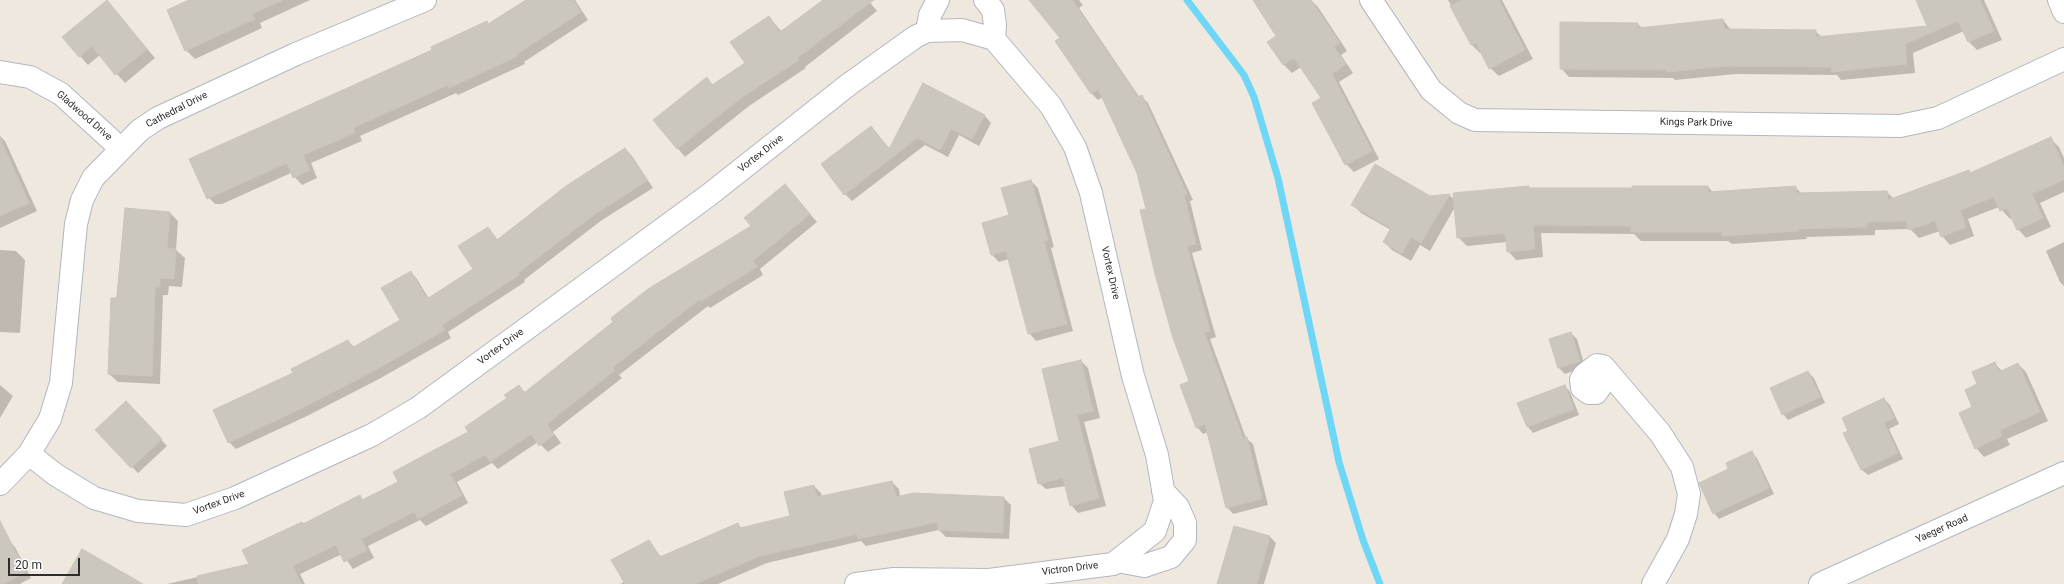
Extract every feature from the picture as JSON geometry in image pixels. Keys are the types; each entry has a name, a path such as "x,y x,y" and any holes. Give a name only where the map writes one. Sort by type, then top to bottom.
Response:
{"street":[{"path":"928,31 930,15 938,0"},
{"path":"985,0 993,10 995,25 994,39"},
{"name":"Kings Park Drive","path":"1371,0 1431,90 1459,113 1475,120 1900,126 1938,118 2064,60"},
{"path":"2059,0 2064,12"},
{"name":"Cathedral Drive","path":"0,484 30,454 50,419 61,383 76,224 82,200 93,178 120,148 140,130 165,115 296,54 416,2"},
{"name":"Vortex Drive","path":"30,454 56,476 94,498 138,511 186,515 235,498 372,435 418,408 709,195 848,85 915,37 928,31 962,30 994,39 1051,106 1075,147 1091,193 1133,376 1157,455 1165,501 1155,531"},
{"name":"Gladwood Drive","path":"0,72 30,77 61,94 120,148"},
{"path":"1609,374 1660,433 1682,467 1689,494 1686,514 1678,539 1653,584"},
{"name":"Yaeger Road","path":"1820,584 2064,473"},
{"name":"Victron Drive","path":"1116,561 1144,566 1171,557 1185,540 1185,524 1178,507 1163,491"},
{"name":"Victron Drive","path":"856,584 894,578 989,580 1113,564 1155,531"}],"building":[{"path":"107,0 147,49 115,75 92,46 79,57 62,37"},
{"path":"189,0 283,0 252,14 255,19 185,51 167,10"},
{"path":"526,0 573,0 581,12 517,54 518,56 449,88 448,85 353,128 355,133 303,155 310,170 293,178 287,163 207,199 189,159 432,50 431,47 487,21 488,24"},
{"path":"823,0 874,0 797,58 799,60 741,98 677,149 653,120 707,77 712,85 745,63 730,42 769,16 780,32"},
{"path":"1029,0 1072,0 1138,97 1142,95 1187,194 1184,195 1196,244 1187,246 1210,331 1204,332 1243,438 1247,437 1262,499 1226,508 1205,424 1196,428 1180,385 1189,381 1173,338 1155,274 1140,210 1146,209 1137,173 1098,89 1091,94 1055,41 1060,38"},
{"path":"1253,0 1311,0 1340,43 1334,47 1346,64 1332,74 1372,151 1345,165 1312,103 1321,98 1294,58 1283,65 1267,42 1276,36"},
{"path":"1462,0 1499,0 1525,50 1489,69 1476,43 1471,45 1450,6"},
{"path":"1916,0 1980,0 1994,31 1968,42 1958,21 1905,44 1907,64 1832,72 1831,67 1727,66 1666,72 1666,70 1560,69 1560,22 1638,23 1638,28 1723,19 1724,29 1816,30 1816,37 1927,26"},
{"path":"923,83 985,115 972,139 951,129 940,150 917,138 844,195 821,164 871,126 889,149"},
{"path":"2051,137 2064,167 2064,180 2032,194 2043,218 2017,230 2007,208 2000,211 1994,197 1960,210 1966,227 1941,237 1935,221 1909,230 1906,221 1867,222 1867,227 1798,229 1799,231 1722,236 1722,232 1631,232 1631,226 1533,225 1535,249 1507,252 1505,233 1457,238 1453,193 1529,186 1529,188 1632,188 1632,186 1708,186 1708,192 1796,186 1796,193 1887,191 1888,200 1969,170 1970,173"},
{"path":"0,138 29,203 0,216"},
{"path":"625,148 647,181 595,214 518,273 519,275 442,325 445,330 372,372 300,409 228,443 213,410 293,373 291,369 348,340 352,348 400,320 381,288 411,271 427,299 473,269 458,246 488,227 497,240 566,186"},
{"path":"1375,164 1430,196 1450,194 1421,243 1411,237 1402,254 1383,242 1391,228 1351,205"},
{"path":"1031,180 1048,240 1044,241 1067,324 1028,334 1006,251 991,255 982,223 1009,215 1001,188"},
{"path":"785,184 810,214 753,261 757,267 701,301 700,299 613,367 615,370 547,424 554,435 539,446 531,434 490,462 485,455 450,474 462,495 418,519 414,512 361,539 367,550 344,562 336,545 293,566 301,584 198,584 197,576 249,564 242,550 302,522 303,524 360,495 362,500 398,482 393,472 468,432 465,427 507,398 504,395 519,385 524,393 613,322 611,318 648,289 751,226 744,218"},
{"path":"125,208 170,212 167,248 176,249 174,279 160,278 160,287 155,287 152,376 108,374 111,298 117,298"},
{"path":"1571,332 1580,361 1558,368 1549,339"},
{"path":"1081,360 1093,411 1077,415 1099,498 1070,506 1063,478 1038,484 1029,449 1059,441 1042,369"},
{"path":"1995,362 1999,372 2018,363 2040,412 2000,430 2002,436 1975,449 1959,413 1972,407 1965,390 1977,384 1972,372"},
{"path":"1808,371 1820,397 1782,415 1770,388"},
{"path":"1565,385 1574,409 1527,427 1517,403"},
{"path":"1884,398 1894,418 1884,423 1898,453 1861,470 1843,433 1848,431 1842,418"},
{"path":"126,401 162,439 131,468 95,430"},
{"path":"1752,451 1769,488 1713,514 1699,483 1728,469 1726,463"},
{"path":"892,481 896,497 914,493 1004,497 1003,533 938,530 938,522 858,539 857,534 760,556 695,584 625,584 611,560 649,540 660,557 738,523 740,528 790,516 784,492 814,485 817,497"},
{"path":"0,521 26,572 3,584 0,584"},
{"path":"1234,526 1270,536 1257,584 1217,584"},
{"path":"82,549 143,584 62,584"}],"waterway":[{"path":"1187,0 1244,75 1254,97 1278,178 1339,462 1363,540 1380,584"}]}
